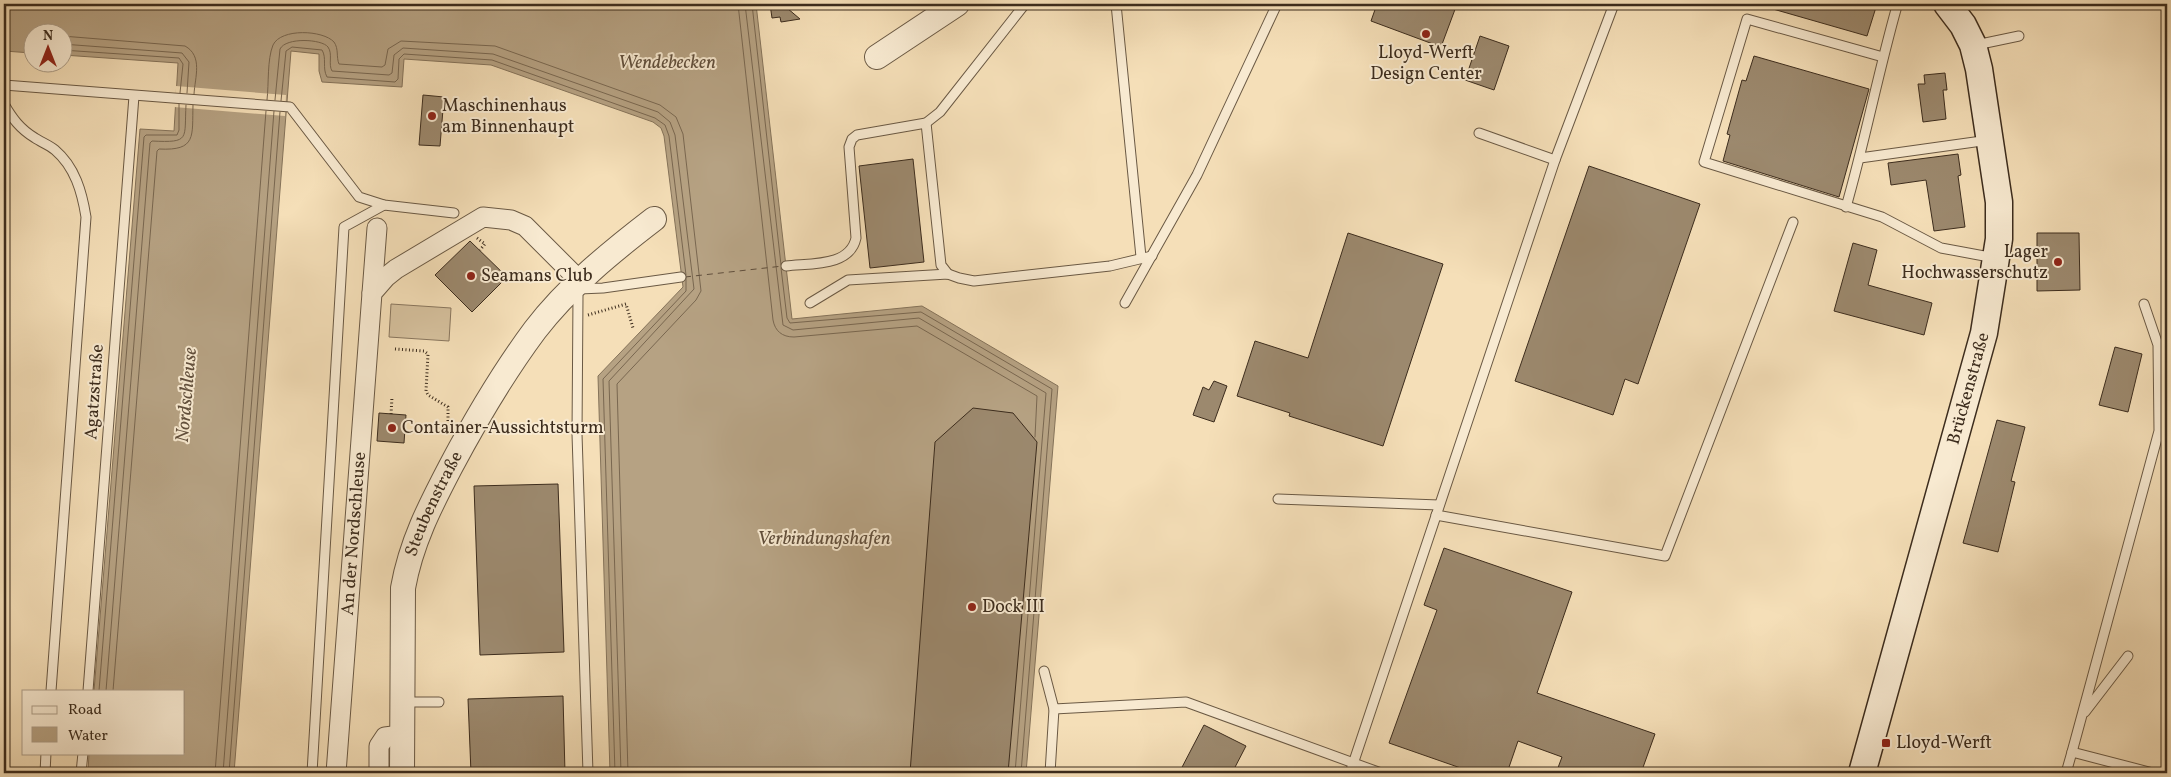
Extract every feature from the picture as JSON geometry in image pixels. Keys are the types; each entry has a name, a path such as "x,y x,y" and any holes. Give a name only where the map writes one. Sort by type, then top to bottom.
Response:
{"main road":[{"name":"Brückenstraße","path":"1862,773 1984,333 1997,258 2000,224 1999,202 1973,45 1964,25 1947,4"}],"street":[{"path":"877,58 956,4"},
{"path":"372,293 396,269 483,218 512,220 530,230 576,277 574,288"},
{"name":"Steubenstraße","path":"402,773 403,588 408,559 419,528 495,388 536,329 609,253 654,219"},
{"name":"An der Nordschleuse","path":"336,773 377,228"},
{"path":"379,773 380,746 385,737 401,735"}],"lane":[{"path":"786,266 838,259 848,254 854,247 856,238 849,146 852,139 857,135 926,123 940,112 1025,4"},
{"path":"1116,4 1141,257"},
{"path":"1125,303 1197,175 1277,4"},
{"path":"1350,773 1555,160 1614,4"},
{"path":"1846,207 1860,158 1883,57 1897,6"},
{"path":"1883,57 1747,19 1704,162 1882,217 1941,248 1997,258"},
{"path":"1973,45 2020,36"},
{"path":"4,85 290,108 359,196 384,205 454,213"},
{"name":"Agatzstraße","path":"88,690 134,96"},
{"path":"4,104 16,124 33,138 54,149 65,160 79,186 86,217 51,690"},
{"path":"926,123 941,265 948,274"},
{"path":"1479,133 1555,160"},
{"path":"1860,158 1989,140"},
{"path":"312,773 344,227 384,205"},
{"path":"1436,515 1665,556 1793,222"},
{"path":"810,303 848,280 948,274 974,281 1110,266 1141,257 1152,256"},
{"path":"588,773 577,434 578,296 574,288 603,288 681,277"},
{"path":"2066,773 2159,431 2158,345 2144,304"},
{"path":"1278,499 1439,505"},
{"path":"2082,716 2128,656"},
{"path":"1044,671 1054,709 1050,773"},
{"path":"401,702 440,702"},
{"path":"1054,709 1186,702 1381,773"},
{"path":"2072,752 2154,773"},
{"path":"45,773 46,754"},
{"path":"81,773 83,754"}],"path":[{"path":"578,318 626,304 633,328"},
{"path":"395,349 424,351 428,354 426,391 428,395 448,406 448,434"},
{"path":"391,414 392,397"}],"shaded area":[{"path":"391,304 451,308 449,341 389,337"}],"water":[{"path":"4,4 756,4 792,319 922,306 1058,386 1026,773 610,773 598,376 683,287 664,136 661,128 653,122 491,65 404,59 402,87 322,82 319,71 319,54 291,51 234,773 88,773 89,754 185,754 185,690 94,690 140,129 174,131 178,63 72,56 72,22 22,22 22,52 4,51"}],"pier":[{"path":"176,86 286,95 285,116 174,107"}],"building":[{"path":"770,4 786,4 787,8 800,19 781,22 780,17 772,18"},
{"name":"Lloyd-Werft Design Center","path":"1377,4 1457,4 1441,47 1371,21"},
{"path":"1766,4 1877,4 1867,36 1766,7"},
{"path":"1480,36 1509,46 1494,90 1465,80"},
{"path":"1754,56 1869,89 1839,197 1723,161 1730,135 1727,134 1742,80 1746,81"},
{"path":"1945,73 1947,90 1943,90 1946,119 1923,122 1918,84 1925,84 1924,75"},
{"name":"Maschinenhaus am Binnenhaupt","path":"423,95 444,97 440,146 419,145"},
{"path":"1958,154 1961,175 1958,176 1965,227 1934,231 1926,180 1891,185 1888,163"},
{"path":"913,159 924,262 870,268 859,166"},
{"path":"1589,166 1700,204 1638,384 1625,379 1613,415 1515,381"},
{"path":"1348,233 1443,264 1383,446 1289,416 1290,413 1237,396 1255,341 1308,358"},
{"name":"Lager Hochwasserschutz","path":"2037,233 2079,233 2080,290 2037,291"},
{"name":"Seamans Club","path":"470,241 507,277 472,312 435,275"},
{"path":"1853,243 1877,250 1868,285 1932,303 1924,335 1834,311"},
{"path":"2115,347 2142,354 2128,412 2099,405"},
{"path":"1214,381 1227,386 1214,422 1193,415 1203,387 1209,390"},
{"name":"Dock III","path":"973,408 1013,413 1037,442 1008,773 910,773 935,442"},
{"name":"Container-Aussichtsturm","path":"379,413 406,415 404,443 377,441"},
{"path":"1997,420 2025,427 2011,481 2015,482 1998,552 1963,543"},
{"path":"558,484 564,652 480,655 474,486"},
{"path":"1444,548 1572,592 1537,693 1655,734 1641,773 1556,773 1562,757 1518,741 1507,773 1475,773 1389,743 1437,610 1424,605"},
{"path":"563,696 565,773 471,773 468,699"},
{"path":"1204,725 1246,746 1232,773 1179,773"}],"ferry route":[{"path":"685,277 783,266"}],"place":[{"name":"Lloyd-Werft Design Center","path":"1426,34"},
{"name":"Maschinenhaus am Binnenhaupt","path":"432,116"},
{"name":"Lager Hochwasserschutz","path":"2058,262"},
{"name":"Seamans Club","path":"471,276"},
{"name":"Container-Aussichtsturm","path":"392,428"},
{"name":"Dock III","path":"972,607"},
{"name":"Lloyd-Werft","path":"1886,743"}],"water label":[{"name":"Wendebecken","path":"667,63"},
{"name":"Nordschleuse","path":"187,395"},
{"name":"Verbindungshafen","path":"824,539"}]}
